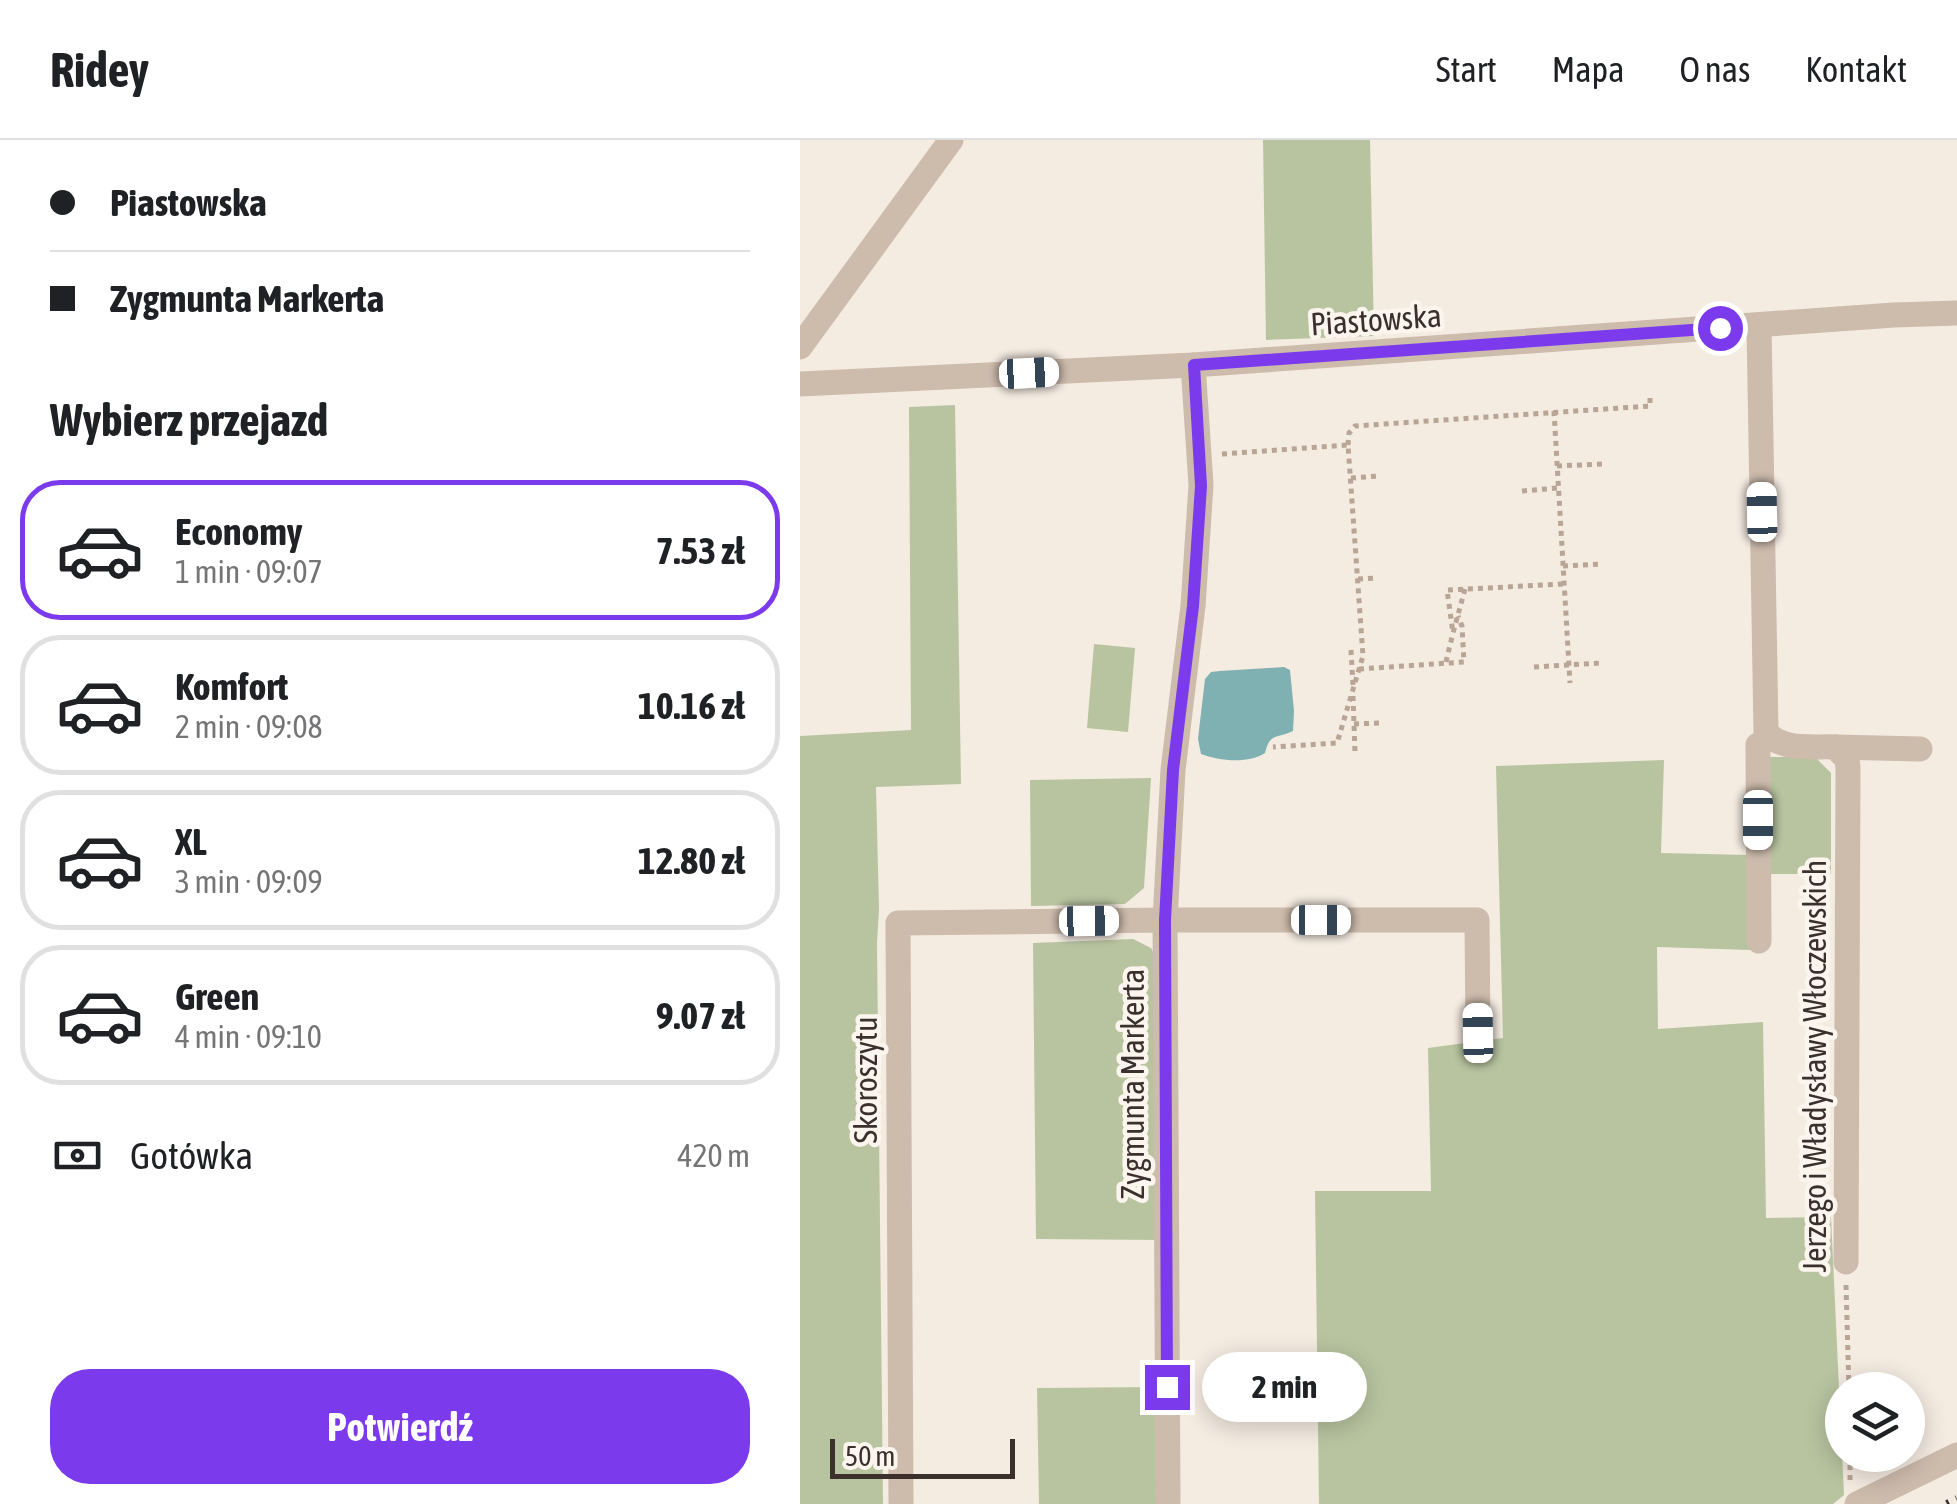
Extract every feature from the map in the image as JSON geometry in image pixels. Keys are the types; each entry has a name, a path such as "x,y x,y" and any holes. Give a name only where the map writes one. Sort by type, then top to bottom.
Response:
{"street":[{"path":"800,347 952,140"},
{"name":"Piastowska","path":"800,384 1194,365 1957,313"},
{"path":"1759,326 1766,732 1784,744 1920,749"},
{"name":"Zygmunta Markerta","path":"1168,1504 1165,920 1173,770 1193,606 1201,486 1194,365"},
{"path":"1758,940 1758,745 1770,738"},
{"name":"Jerzego i Władysławy Włoczewskich","path":"1834,747 1847,759 1848,768 1846,1262"},
{"path":"1165,920 1476,920 1478,1033"},
{"name":"Skoroszytu","path":"901,1504 898,924 1165,920"},
{"path":"1857,1504 1957,1455"}],"path":[{"path":"1273,747 1338,743 1363,656 1348,445 1349,433 1355,426 1650,406 1650,396"},
{"path":"1554,412 1570,683"},
{"path":"1222,454 1348,445"},
{"path":"1557,466 1603,464"},
{"path":"1351,478 1379,476"},
{"path":"1522,491 1558,488"},
{"path":"1563,566 1602,564"},
{"path":"1358,579 1378,578"},
{"path":"1453,633 1447,590 1564,584"},
{"path":"1446,662 1465,589"},
{"path":"1359,669 1464,662 1458,616"},
{"path":"1351,650 1355,753"},
{"path":"1534,667 1600,664"},
{"path":"1354,724 1380,723"},
{"name":"Jerzego i Władysławy Włoczewskich","path":"1846,1262 1848,1372"}],"green space":[{"path":"1263,140 1370,140 1374,336 1266,340"},
{"path":"955,405 961,784 876,787 883,1504 800,1504 800,736 911,730 909,407"},
{"path":"1094,644 1135,648 1128,732 1087,728"},
{"path":"1765,757 1815,757 1831,773 1831,874 1765,874"},
{"path":"1664,760 1661,853 1750,855 1751,950 1657,947 1658,1029 1763,1022 1766,1218 1831,1217 1838,1372 1825,1372 1825,1472 1843,1472 1844,1495 1833,1504 1319,1504 1315,1191 1431,1191 1428,1048 1503,1038 1496,766"},
{"path":"1151,778 1144,888 1125,904 1031,906 1030,780"},
{"path":"1133,939 1151,948 1160,964 1160,1240 1036,1239 1033,943"},
{"path":"1158,1387 1159,1504 1039,1504 1037,1388"}],"water":[{"path":"1284,667 1290,670 1293,731 1272,739 1265,753 1251,759 1225,760 1201,754 1198,739 1205,679 1211,672"}],"railway":[{"path":"1947,1504 1957,1499"}],"route":[{"path":"1167,1387 1165,920 1173,770 1193,606 1201,486 1194,365 1720,328"}]}
